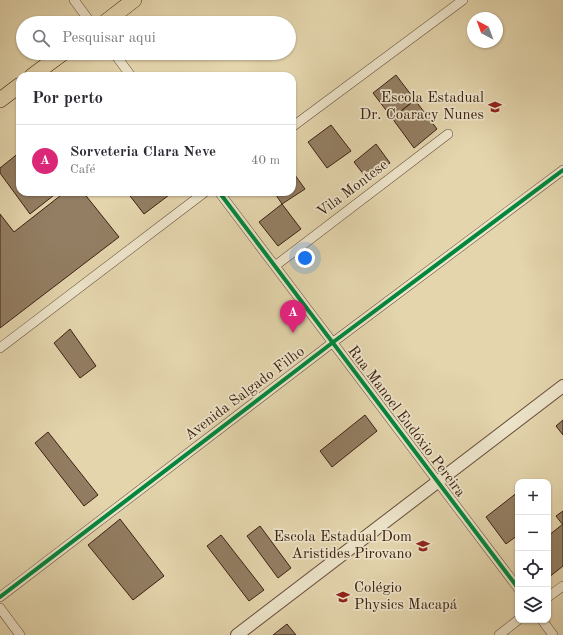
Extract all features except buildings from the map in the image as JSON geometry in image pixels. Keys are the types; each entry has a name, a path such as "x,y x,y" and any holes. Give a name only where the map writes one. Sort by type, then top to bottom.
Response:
{"main road":[{"path":"113,16 134,0"},
{"path":"37,72 54,60"},
{"path":"0,100 16,88"}],"street":[{"path":"74,0 86,16"},
{"path":"296,124 463,0"},
{"path":"119,60 128,72"},
{"name":"Vila Montese","path":"275,266 448,134"},
{"name":"Avenida Salgado Filho","path":"0,597 332,343 563,170"},
{"path":"0,348 200,196"},
{"name":"Rua Manoel Eudóxio Pereira","path":"222,196 436,482 517,587"},
{"path":"237,635 563,386"},
{"path":"551,595 563,586"},
{"path":"0,608 20,635"},
{"path":"499,635 515,622"},
{"path":"544,623 553,635"}],"cycle path":[{"path":"0,597 332,343 563,170"},
{"path":"222,196 517,587"}],"place":[{"name":"Escola Estadual Dr. Coaracy Nunes","path":"495,107"},
{"name":"Sorveteria Clara Neve","path":"293,333"},
{"name":"Escola Estadual Dom Aristides Pirovano","path":"423,546"},
{"name":"Colégio Physics Macapá","path":"343,597"}]}
